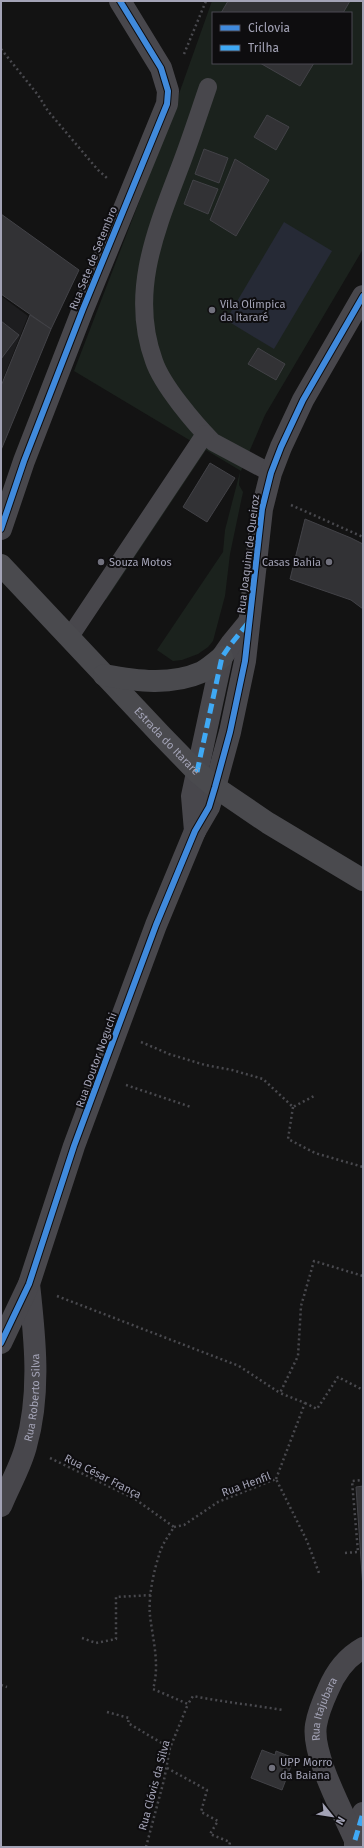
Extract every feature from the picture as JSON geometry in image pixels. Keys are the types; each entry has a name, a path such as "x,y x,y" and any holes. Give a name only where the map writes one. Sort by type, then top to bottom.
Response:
{"main road":[{"name":"Estrada do Itararé","path":"1,565 197,772 215,787 268,823 363,880"},
{"path":"104,674 138,681 175,680 203,671 222,657"}],"street":[{"name":"Rua Sete de Setembro","path":"1,529 24,461 128,197 167,104 168,91 161,68 120,1"},
{"name":"Rua Joaquim de Queiroz","path":"215,787 230,732 245,661 268,483 281,447 303,400 363,296"},
{"name":"Rua Joaquim de Queiroz","path":"197,772 222,657 249,622"},
{"name":"Rua Doutor Noguchi","path":"195,831 192,796 197,772"},
{"name":"Rua Doutor Noguchi","path":"1,1343 29,1284 74,1146 156,925 195,831 209,808 215,787"},
{"name":"Rua Roberto Silva","path":"1,1506 26,1447 35,1398 36,1342 29,1284"},
{"name":"Rua Itajubara","path":"355,1844 321,1763 317,1746 316,1726 322,1702 332,1680 352,1654 363,1648"},
{"path":"355,1844 363,1813"}],"lane":[{"path":"208,87 157,226 148,263 144,297 145,326 154,362 167,385 205,434 213,442 268,483"},
{"path":"69,638 205,434"}],"path":[{"path":"168,91 206,1"},
{"path":"1,49 38,95 48,111 98,170 128,197"},
{"path":"268,483 321,520 363,537"},
{"path":"117,1031 204,1065 232,1070 263,1079 293,1107"},
{"path":"100,1077 191,1107"},
{"path":"293,1107 314,1096"},
{"path":"293,1107 288,1139 315,1153 363,1167"},
{"path":"280,1393 298,1356 301,1306 314,1261 363,1276"},
{"path":"29,1284 239,1366 280,1393 317,1409 338,1377 363,1390"},
{"path":"276,1479 305,1403"},
{"path":"345,1553 358,1552 352,1481 363,1480"},
{"path":"174,1528 160,1551 152,1595 150,1614 155,1647 156,1678 153,1689 188,1704 193,1696 231,1704 240,1703 283,1710"},
{"path":"82,1638 96,1643 116,1639 116,1597 152,1595"},
{"path":"1,1685 7,1687"},
{"path":"107,1712 129,1718 128,1723 170,1748"},
{"path":"167,1768 207,1790 201,1812 218,1821 210,1834 230,1842 229,1847"}],"shaded area":[{"name":"Vila Olímpica da Itararé","path":"212,1 363,1 363,249 265,415 241,471 206,450 106,600 99,593 191,441 74,371 159,150"},
{"path":"1,296 28,316 1,384"},
{"path":"240,472 239,485 243,492 230,554 225,596 213,641 208,647 198,654 182,660 173,661 157,650 223,552 225,530"}],"water":[{"path":"284,222 332,251 274,349 226,320"}],"building":[{"path":"228,1 350,1 344,12 222,12"},
{"path":"262,64 313,64 300,86"},
{"path":"267,115 289,127 276,150 254,137"},
{"path":"204,149 228,158 219,183 195,174"},
{"path":"235,159 269,180 236,236 210,220"},
{"path":"193,180 218,189 208,214 184,204"},
{"path":"1,214 79,270 51,329 1,294"},
{"path":"30,315 51,329 1,450 1,386"},
{"path":"1,321 19,335 1,359"},
{"path":"258,348 285,364 276,380 248,364"},
{"path":"210,463 235,478 207,522 183,507"},
{"name":"Casas Bahia","path":"305,519 363,544 363,609 351,600 290,579"},
{"path":"363,1486 363,1589 356,1487"},
{"name":"UPP Morro da Baiana","path":"262,1750 275,1755 276,1751 294,1758 282,1790 251,1778"}],"marked path":[{"path":"197,772 222,657 248,623"},
{"path":"355,1840 363,1813"}],"cycle path":[{"path":"1,529 24,461 83,309 167,104 168,91 161,68 120,1"},
{"path":"1,1343 29,1284 74,1146 156,925 195,831 209,807 230,732 245,661 262,509 271,473 281,447 303,400 363,296"}],"place":[{"name":"Vila Olímpica da Itararé","path":"212,310"},
{"name":"Souza Motos","path":"101,562"},
{"name":"Casas Bahia","path":"329,562"},
{"name":"UPP Morro da Baiana","path":"272,1768"}]}
